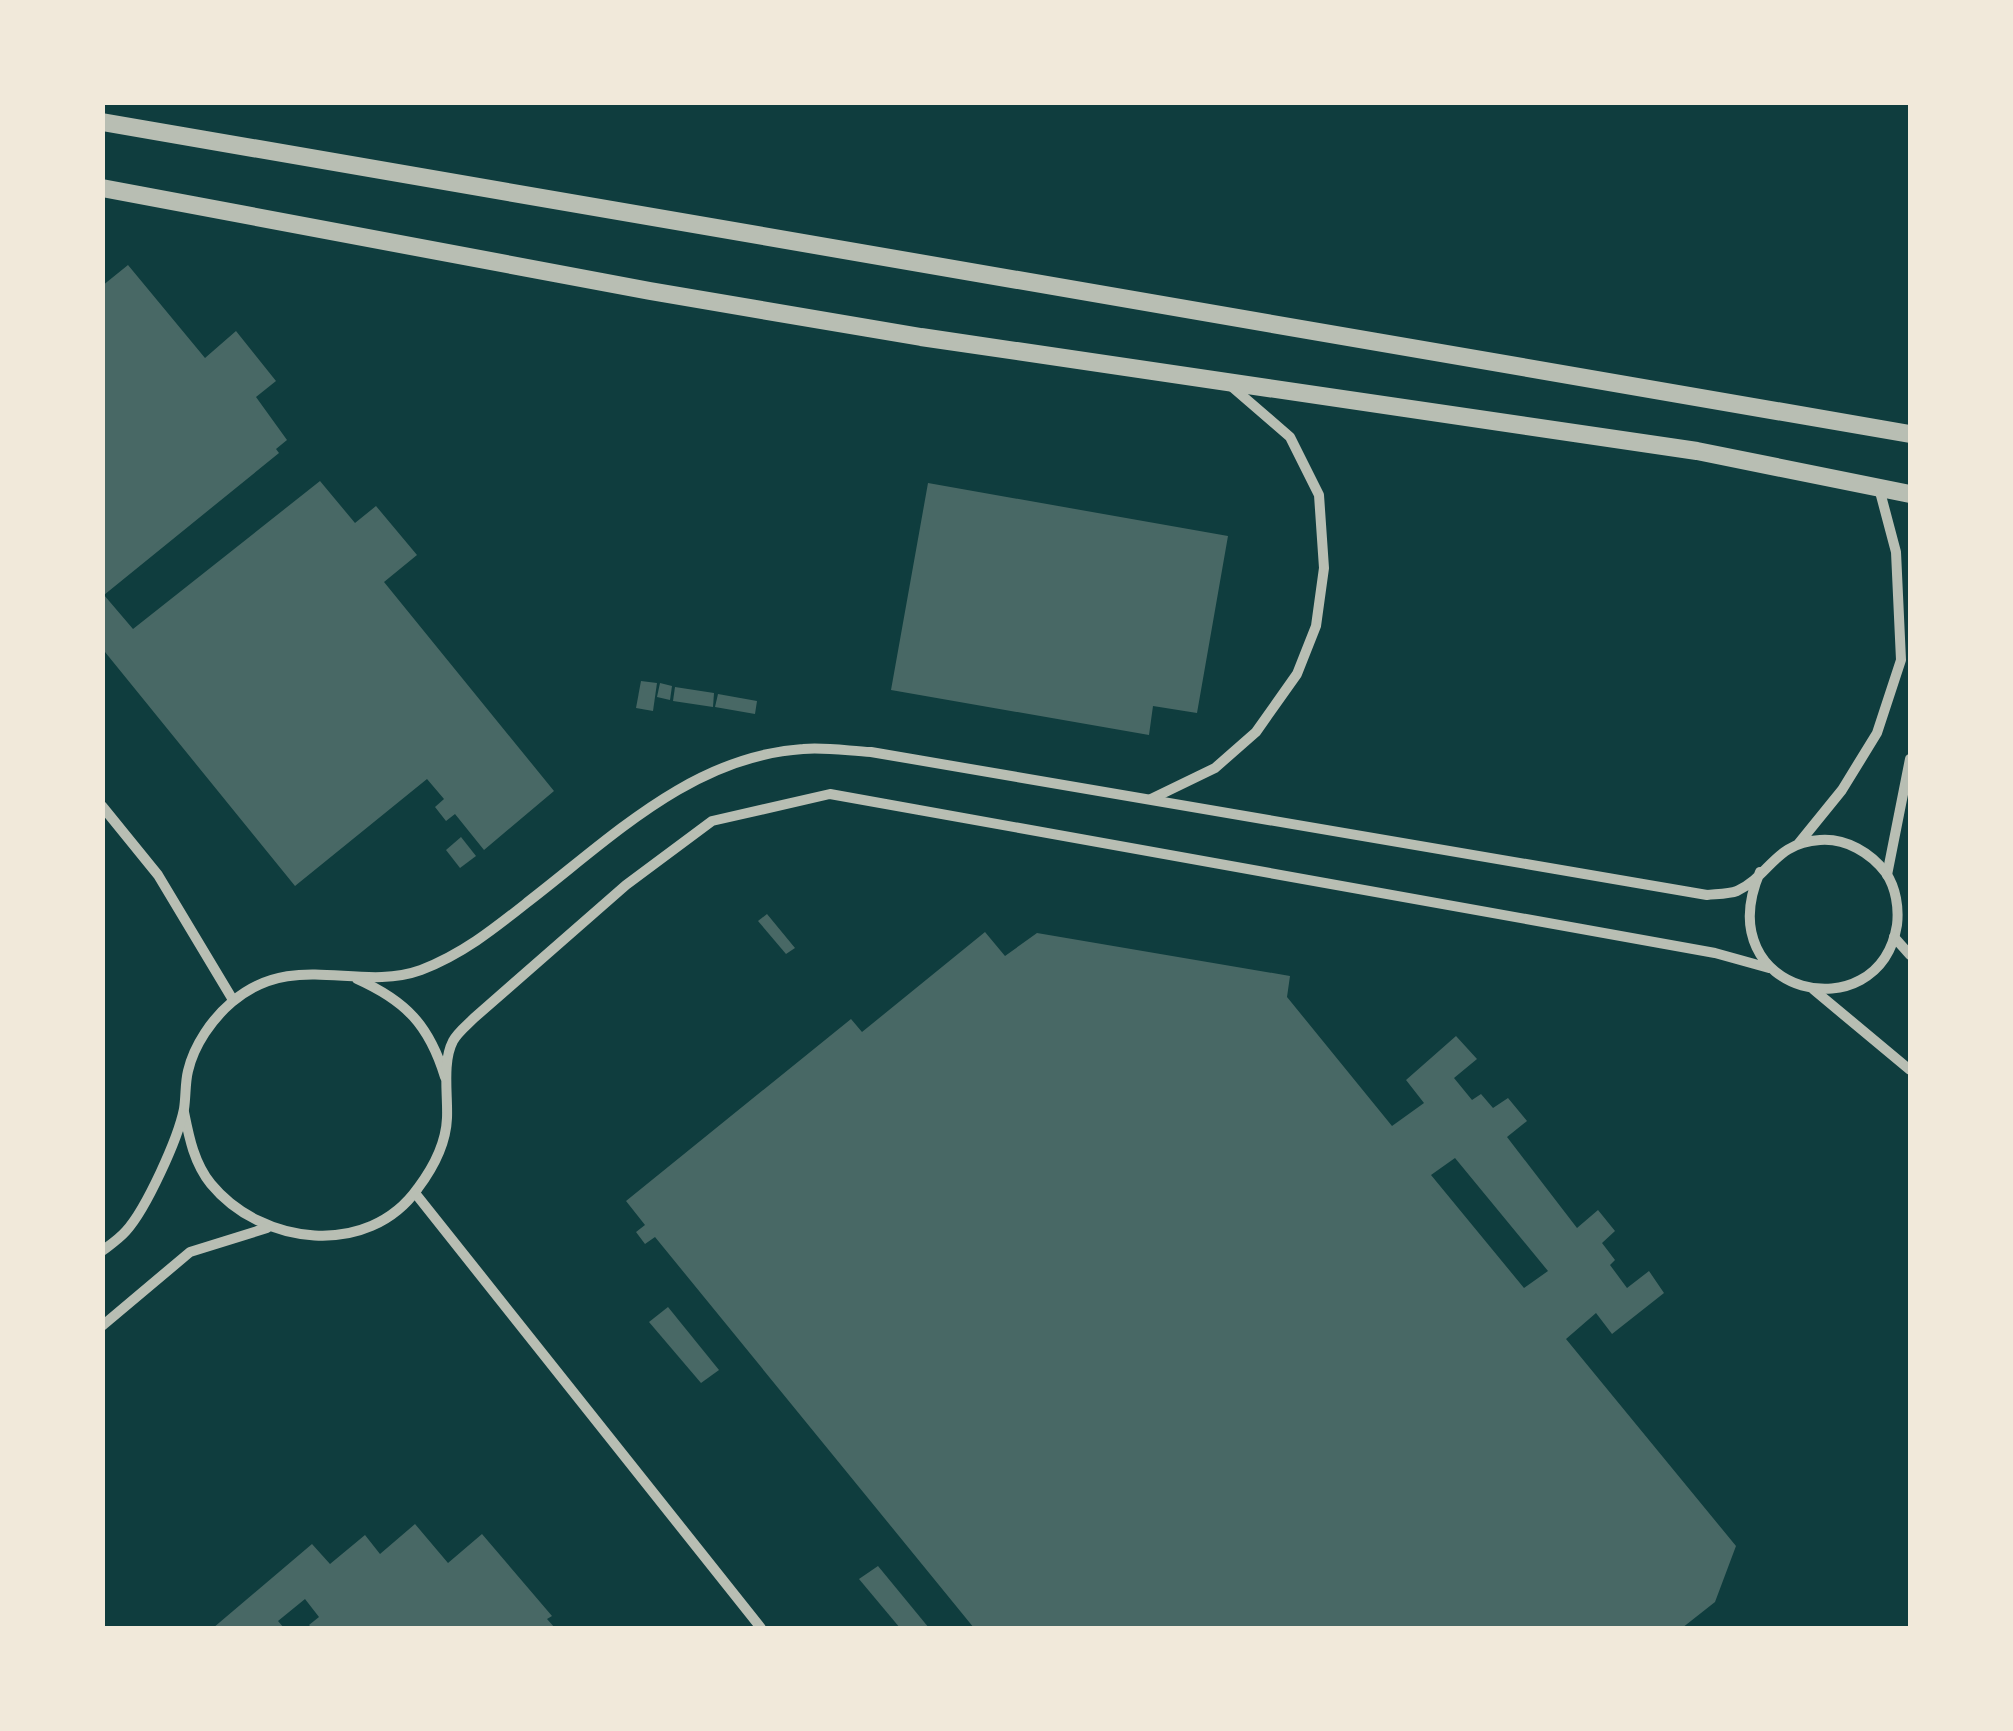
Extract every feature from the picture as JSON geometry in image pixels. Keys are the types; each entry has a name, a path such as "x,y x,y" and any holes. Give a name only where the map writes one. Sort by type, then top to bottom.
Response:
{"street":[{"path":"102,122 1910,434"},
{"path":"102,188 650,291 921,337 1696,451 1910,494"},
{"path":"1150,800 1215,768 1256,732 1297,674 1316,626 1324,568 1318,495 1290,436 1226,382"},
{"path":"1798,843 1842,790 1877,733 1901,660 1896,552 1879,486"},
{"path":"102,1251 127,1230 164,1164 184,1111 188,1069 205,1031 234,1000 272,979 314,972 356,978 417,971 467,949 658,801 708,771 802,749 871,752 1706,894 1736,891 1777,854 1798,843 1824,839 1848,844 1870,856 1887,875 1896,894 1898,916 1886,956 1872,972 1854,983 1814,989 1790,982 1770,968 1715,953 830,794 712,821 641,874 474,1018 452,1042 446,1083 448,1122 436,1160 415,1192 384,1218 347,1234 307,1236 268,1228 234,1208 208,1181 191,1148 184,1111"},
{"path":"1887,875 1910,760"},
{"path":"102,806 158,875 234,1000"},
{"path":"1760,872 1750,895 1748,922 1755,946 1770,968"},
{"path":"1894,937 1910,955"},
{"path":"356,978 389,994 416,1018 436,1048 446,1083"},
{"path":"1814,989 1910,1070"},
{"path":"415,1192 761,1628"},
{"path":"102,1326 190,1252 238,1234 268,1228"}],"building":[{"path":"128,265 205,358 236,331 276,381 256,397 287,440 276,449 279,453 104,595 133,629 320,481 355,523 376,506 417,555 384,582 554,791 484,850 455,814 446,821 435,807 444,799 427,779 295,886 105,652 102,645 102,286"},
{"path":"928,483 1228,536 1197,713 1153,706 1149,735 891,690"},
{"path":"641,681 657,683 653,711 636,708"},
{"path":"660,683 672,686 670,700 657,697"},
{"path":"675,687 714,693 713,707 673,701"},
{"path":"718,694 757,701 755,714 715,707"},
{"path":"461,837 476,856 460,868 446,850"},
{"path":"767,914 795,948 786,954 758,921"},
{"path":"985,932 1005,956 1037,933 1290,976 1287,997 1392,1126 1424,1103 1406,1080 1456,1036 1477,1059 1454,1078 1472,1100 1481,1094 1493,1108 1508,1098 1527,1121 1507,1137 1577,1228 1598,1210 1615,1231 1602,1243 1615,1260 1610,1265 1627,1288 1649,1271 1664,1293 1612,1334 1596,1313 1566,1339 1736,1546 1715,1602 1682,1628 974,1628 655,1237 645,1244 636,1232 645,1225 626,1201 851,1019 862,1032","holes":["1455,1158 1548,1271 1524,1288 1431,1175"]},
{"path":"668,1307 719,1370 701,1383 649,1322"},
{"path":"415,1524 448,1563 482,1534 552,1616 547,1619 555,1628 312,1628 309,1625 319,1617 305,1599 278,1621 284,1628 213,1628 312,1544 330,1564 365,1535 380,1554"},
{"path":"878,1566 929,1628 900,1628 859,1579"}]}
